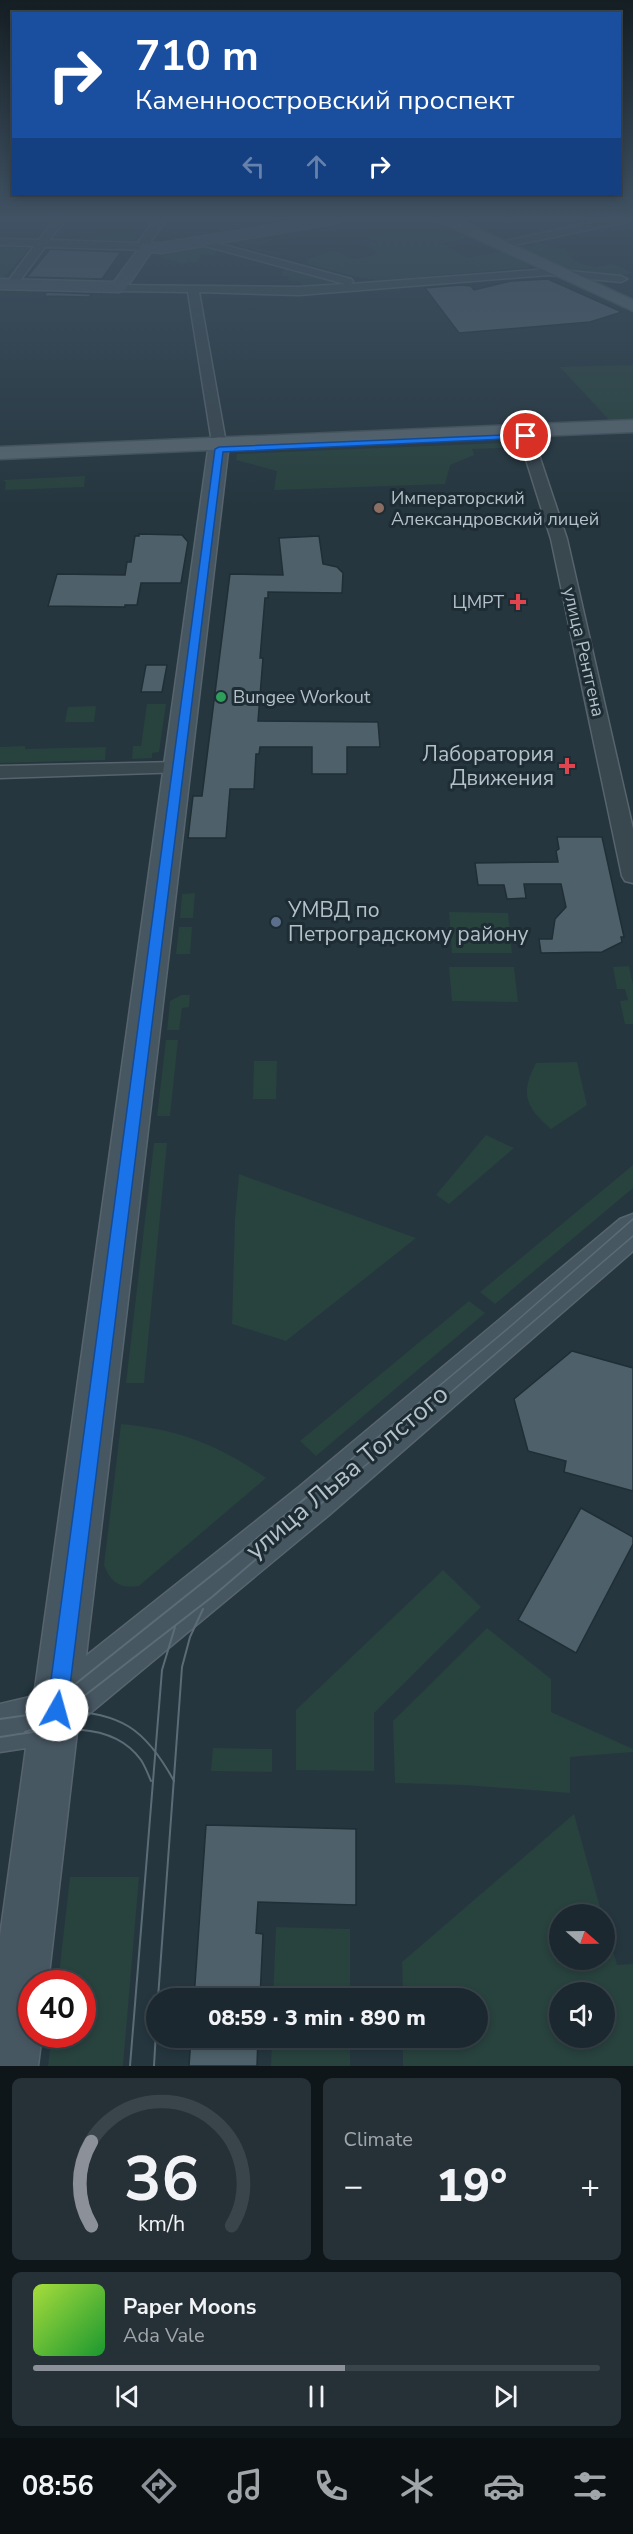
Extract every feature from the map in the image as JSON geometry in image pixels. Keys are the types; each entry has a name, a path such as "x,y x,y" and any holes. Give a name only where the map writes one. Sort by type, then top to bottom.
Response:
{"main road":[{"path":"525,434 633,426"},
{"path":"0,453 633,432"},
{"path":"0,458 219,446"}],"street":[{"path":"10,2066 219,446 197,315"},
{"name":"улица Рентгена","path":"525,434 559,539 633,876"},
{"path":"0,772 177,768"},
{"name":"улица Льва Толстого","path":"0,1728 28,1723 57,1710 314,1501 633,1229"}],"green space":[{"path":"633,365 633,421 611,422 560,367"},
{"path":"502,443 504,448 472,449 474,455 450,465 445,484 274,490 277,471 236,460 237,454"},
{"path":"85,476 84,487 5,490 6,482 3,480"},
{"path":"147,704 166,704 159,752 152,753 152,758 132,759 133,746 141,746"},
{"path":"96,706 94,722 65,722 68,707"},
{"path":"25,746 25,749 106,747 105,760 0,763 0,747"},
{"path":"195,893 193,918 180,918 182,894"},
{"path":"449,912 508,913 512,953 452,953"},
{"path":"179,927 192,927 190,954 176,954"},
{"path":"629,966 633,985 633,1024 625,1024 620,1001 628,1000 625,989 617,989 613,967"},
{"path":"449,967 514,967 518,1002 452,1001"},
{"path":"181,995 190,995 189,1007 182,1008 179,1030 167,1030 170,1001"},
{"path":"166,1040 178,1040 170,1116 157,1116"},
{"path":"254,1061 277,1061 276,1099 253,1099"},
{"path":"577,1062 587,1105 551,1129 535,1114 528,1099 527,1091 531,1074 536,1063"},
{"path":"486,1135 514,1148 449,1204 436,1195"},
{"path":"154,1143 167,1143 144,1383 126,1383"},
{"path":"633,1165 633,1188 495,1304 480,1292"},
{"path":"239,1174 416,1238 286,1341 232,1324 235,1219"},
{"path":"469,1301 485,1313 316,1456 300,1441"},
{"path":"121,1424 161,1430 197,1440 232,1456 266,1478 139,1586 132,1587 126,1587 113,1580 104,1565"},
{"path":"443,1570 481,1607 374,1713 374,1771 296,1770 296,1710"},
{"path":"487,1628 551,1679 551,1712 633,1749 633,1752 570,1757 570,1793 464,1785 395,1783 393,1721"},
{"path":"213,1748 272,1749 272,1772 211,1771"},
{"path":"574,1814 599,1904 549,1904 549,1970 615,1970 615,1958 617,1965 633,1964 633,2066 403,2066 403,2048 488,2048 488,1988 403,1988 402,1962"},
{"path":"70,1877 139,1877 123,2066 48,2066 50,2048 96,2048 96,1970 59,1970"},
{"path":"276,1927 350,1929 350,1988 273,1988"},
{"path":"272,2048 350,2048 350,2066 271,2066"}],"building":[{"path":"446,315 611,315 590,322 459,333"},
{"path":"139,534 182,535 188,542 181,583 141,583 137,605 125,605 125,607 48,606 57,574 125,575 127,562 131,562 135,536"},
{"path":"319,536 323,564 337,567 343,573 342,593 268,592 268,598 265,598 260,658 263,658 258,721 378,722 380,747 347,747 347,774 312,774 312,747 260,747 259,754 256,754 254,789 230,789 226,838 188,838 193,796 202,796 230,574 283,575 279,538"},
{"path":"146,665 167,665 162,692 141,692"},
{"path":"557,837 602,837 624,937 621,937 622,942 602,952 541,953 539,939 552,939 555,919 566,907 561,884 524,884 526,898 507,899 504,885 478,885 475,863 558,862"},
{"path":"572,1351 633,1368 633,1491 564,1472 566,1461 528,1451 514,1399"},
{"path":"581,1508 633,1537 633,1544 576,1653 518,1620"},
{"path":"206,1825 356,1829 356,1905 258,1902 256,1933 263,1934 260,1988 195,1988"},
{"path":"190,2048 258,2048 257,2066 189,2066"}],"tram line":[{"path":"330,1477 512,1325 633,1219"},
{"path":"352,1477 633,1236"},
{"path":"27,1715 59,1697 332,1476"},
{"path":"66,1710 212,1597 353,1476"},
{"path":"174,1781 182,1667 190,1637 203,1609"},
{"path":"155,1752 162,1670 175,1627"},
{"path":"61,1710 66,1710"},
{"path":"25,1732 48,1724 66,1710"},
{"path":"66,1710 100,1715 115,1720 141,1736 155,1752"},
{"path":"0,1719 35,1714"},
{"path":"0,1737 36,1731 75,1729 112,1737 128,1746 141,1760 151,1781"},
{"path":"130,2066 155,1752"},
{"path":"155,1752 174,1781"},
{"path":"159,1988 174,1781"},
{"path":"154,2066 155,2048"}],"place":[{"name":"Императорский Александровский лицей","path":"379,508"},
{"name":"ЦМРТ","path":"518,602"},
{"name":"Bungee Workout","path":"221,697"},
{"name":"Лаборатория Движения","path":"567,766"},
{"name":"УМВД по Петроградскому району","path":"276,922"}],"route":[{"path":"57,1710 219,449 526,436"}]}
